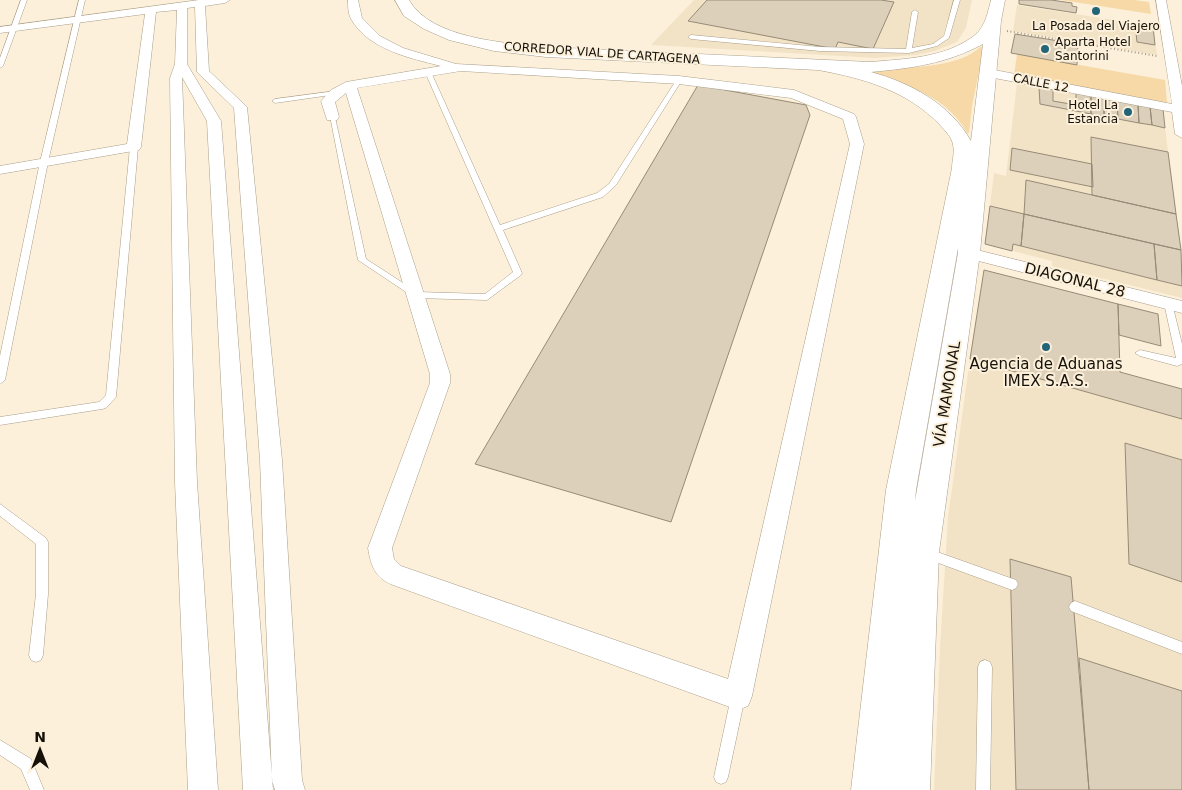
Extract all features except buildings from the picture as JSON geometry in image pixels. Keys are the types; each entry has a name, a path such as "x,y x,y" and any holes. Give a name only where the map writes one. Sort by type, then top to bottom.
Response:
{"main road":[{"name":"CORREDOR VIAL DE CARTAGENA","path":"402,0 409,13 429,26 455,37 494,46 546,52 818,65 870,67 917,62 956,52 982,38 993,25"},
{"name":"VÍA MAMONAL","path":"910,790 923,552 969,253 993,25 998,0"},
{"name":"CORREDOR VIAL DE CARTAGENA","path":"818,65 860,74 881,81 918,98 946,120 956,132 963,145"},
{"name":"VÍA MAMONAL","path":"872,790 901,490 962,168 963,145"}],"street":[{"path":"0,30 225,0"},
{"path":"343,89 415,295 440,374 440,383 380,548 383,564 393,574 738,696 857,144 849,118 794,94 679,80 461,67 402,53 372,36 356,17 353,0"},
{"path":"1161,0 1176,45 1172,58 1182,134"},
{"path":"200,3 203,72 240,106 271,460 287,780 290,790"},
{"path":"182,6 180,64 176,78 186,482 203,790"},
{"path":"0,170 134,147 151,10"},
{"path":"180,64 214,121 258,790"},
{"path":"332,118 328,101 343,89 461,67"},
{"name":"CALLE 12","path":"989,73 1180,109"},
{"name":"DIAGONAL 28","path":"969,253 1175,305"}],"lane":[{"path":"0,66 24,0"},
{"path":"0,380 44,162 82,0"},
{"path":"691,37 820,49 909,51 935,44 947,37 957,0"},
{"path":"909,51 915,12"},
{"path":"332,118 362,260 415,295 487,297 518,273 500,228 428,72"},
{"path":"500,228 600,195 612,186 679,80"},
{"path":"275,101 343,89"},
{"path":"0,421 102,405 111,396 134,147"},
{"path":"1140,353 1177,362 1180,361 1175,305"},
{"path":"0,510 42,542 42,594 36,655"},
{"path":"923,552 1012,584"},
{"path":"1075,607 1182,648"},
{"path":"983,790 985,667"},
{"path":"721,777 738,696"},
{"path":"0,747 26,764 37,790"}],"path":[{"path":"993,25 1172,58"}],"shaded area":[{"path":"694,0 972,0 966,28 957,42 935,51 916,55 875,58 651,45"},
{"path":"1061,0 1134,0 1149,2 1151,14"},
{"path":"1017,5 1153,26 1157,55 1013,31"},
{"path":"980,47 984,47 972,106 969,133 945,107 931,97 916,89 849,68 899,68 937,65 969,55"},
{"path":"1017,54 1165,80 1167,103 1014,75"},
{"path":"1017,83 1076,94 1076,111 1165,128 1182,258 1182,298 1052,266 1052,261 985,244 994,173 1006,176"},
{"path":"970,359 1182,419 1182,790 934,790 948,517"}],"place":[{"name":"La Posada del Viajero","path":"1096,11"},
{"name":"Aparta Hotel Santorini","path":"1045,49"},
{"name":"Hotel La Estancia","path":"1128,112"},
{"name":"Agencia de Aduanas IMEX S.A.S.","path":"1046,347"}]}
